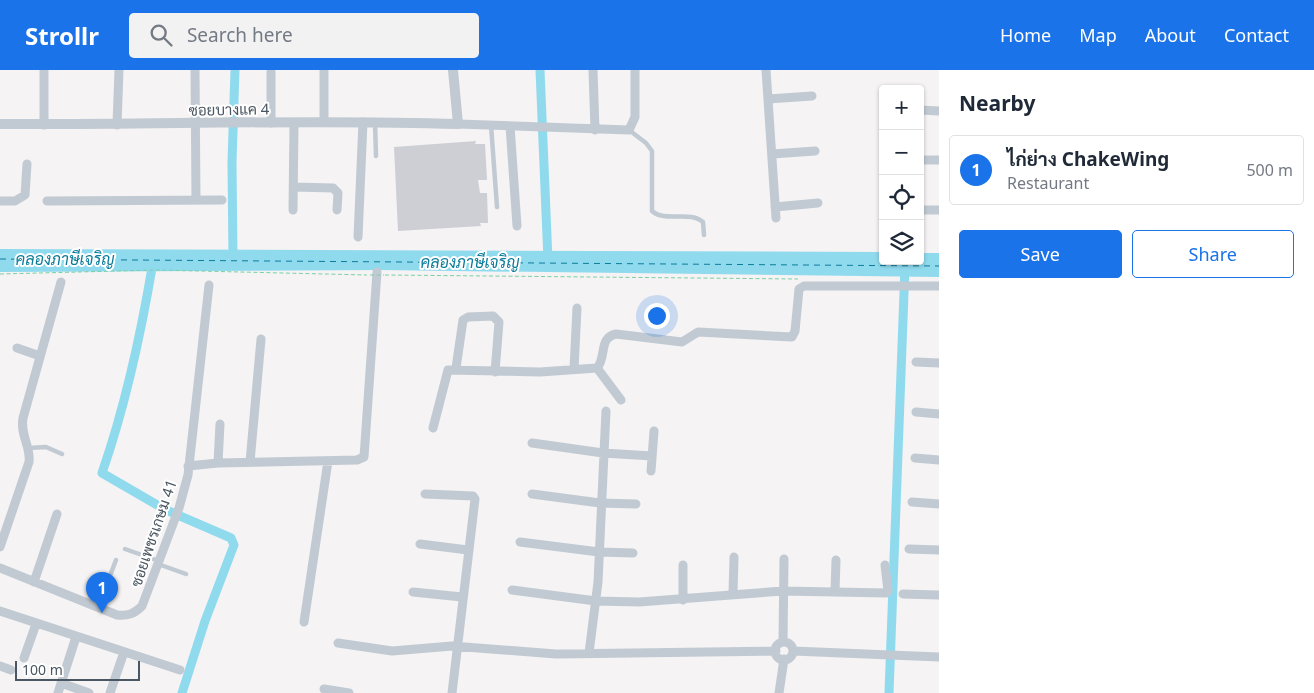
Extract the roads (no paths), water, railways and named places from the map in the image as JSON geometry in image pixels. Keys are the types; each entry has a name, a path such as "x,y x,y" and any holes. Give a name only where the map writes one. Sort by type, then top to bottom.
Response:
{"street":[{"path":"44,70 44,125"},
{"path":"117,126 118,70"},
{"path":"195,70 196,200"},
{"path":"324,70 324,121"},
{"path":"454,70 458,124 595,130 629,130 635,117 635,70"},
{"path":"593,70 595,130"},
{"path":"766,70 776,218"},
{"path":"271,72 271,123"},
{"path":"768,99 812,96"},
{"path":"924,110 939,110"},
{"name":"ซอยบางแค 4","path":"0,124 117,126 324,121 458,124"},
{"path":"358,237 363,122"},
{"path":"293,210 294,123"},
{"path":"510,126 517,226"},
{"path":"772,154 815,151"},
{"path":"924,160 939,160"},
{"path":"0,201 15,201 25,196 27,164"},
{"path":"294,186 333,188 338,193 337,210"},
{"path":"47,201 222,200"},
{"path":"775,207 818,203"},
{"path":"924,210 939,210"},
{"path":"188,466 218,463 357,460 365,453 377,274"},
{"path":"0,547 26,474 29,458 22,428 60,282"},
{"name":"ซอยเพชรเกษม 41","path":"0,568 117,615 127,616 136,613 142,606 179,508 188,466 209,285"},
{"path":"433,428 445,374 448,370 456,368 496,372 597,368 602,362 605,340 608,336 616,334 682,342 698,332 792,336 795,331 799,289 804,286 939,286"},
{"path":"574,369 576,308"},
{"path":"456,368 463,320 468,317 493,316 499,322 496,372"},
{"path":"250,462 261,339"},
{"path":"17,348 40,356"},
{"path":"916,362 939,363"},
{"path":"597,368 621,400"},
{"path":"589,653 596,601 606,411"},
{"path":"916,412 939,414"},
{"path":"218,463 220,424"},
{"path":"651,471 654,431"},
{"path":"532,443 603,453 652,456"},
{"path":"915,458 939,460"},
{"path":"304,622 328,461"},
{"path":"425,494 472,496 475,499 452,693"},
{"path":"532,494 600,503 636,504"},
{"path":"912,502 939,504"},
{"path":"34,582 57,514"},
{"path":"520,542 599,552 633,553"},
{"path":"420,544 468,550"},
{"path":"910,549 939,550"},
{"path":"733,593 734,557"},
{"path":"783,642 784,559"},
{"path":"835,591 836,560"},
{"path":"683,565 683,600"},
{"path":"512,590 596,601 683,600 733,593 783,591 887,592 884,565"},
{"path":"413,592 462,598"},
{"path":"903,594 939,595"},
{"path":"0,611 180,670"},
{"path":"24,658 36,624"},
{"path":"58,693 76,637"},
{"path":"783,642 790,644 793,651 791,656 784,659 779,657 776,651 778,645 783,642"},
{"path":"338,643 392,651 458,646 523,653 776,651"},
{"path":"793,651 939,657"},
{"path":"110,693 124,652"},
{"path":"779,693 784,659"},
{"path":"0,666 11,670"},
{"path":"62,684 89,693"},
{"path":"324,689 349,693"}],"lane":[{"path":"375,122 376,156"},
{"path":"491,125 497,207"},
{"path":"629,130 646,143 652,151 651,206 653,212 698,218 703,222 704,235"},
{"path":"28,448 46,447 62,454"},
{"path":"125,549 186,574"},
{"path":"98,607 116,560"}],"water":[{"name":"คลองภาษีเจริญ","path":"0,249 879,252 879,265 924,265 924,253 939,253 939,277 380,270 0,272"}],"waterway":[{"path":"233,260 232,162 235,70"},
{"path":"540,70 548,260"},
{"path":"153,262 132,369 102,473 164,509 231,538 234,545 205,621 182,693"},
{"path":"889,693 905,266"}],"place":[{"name":"ไก่ย่าง ChakeWing","path":"102,613"}]}
